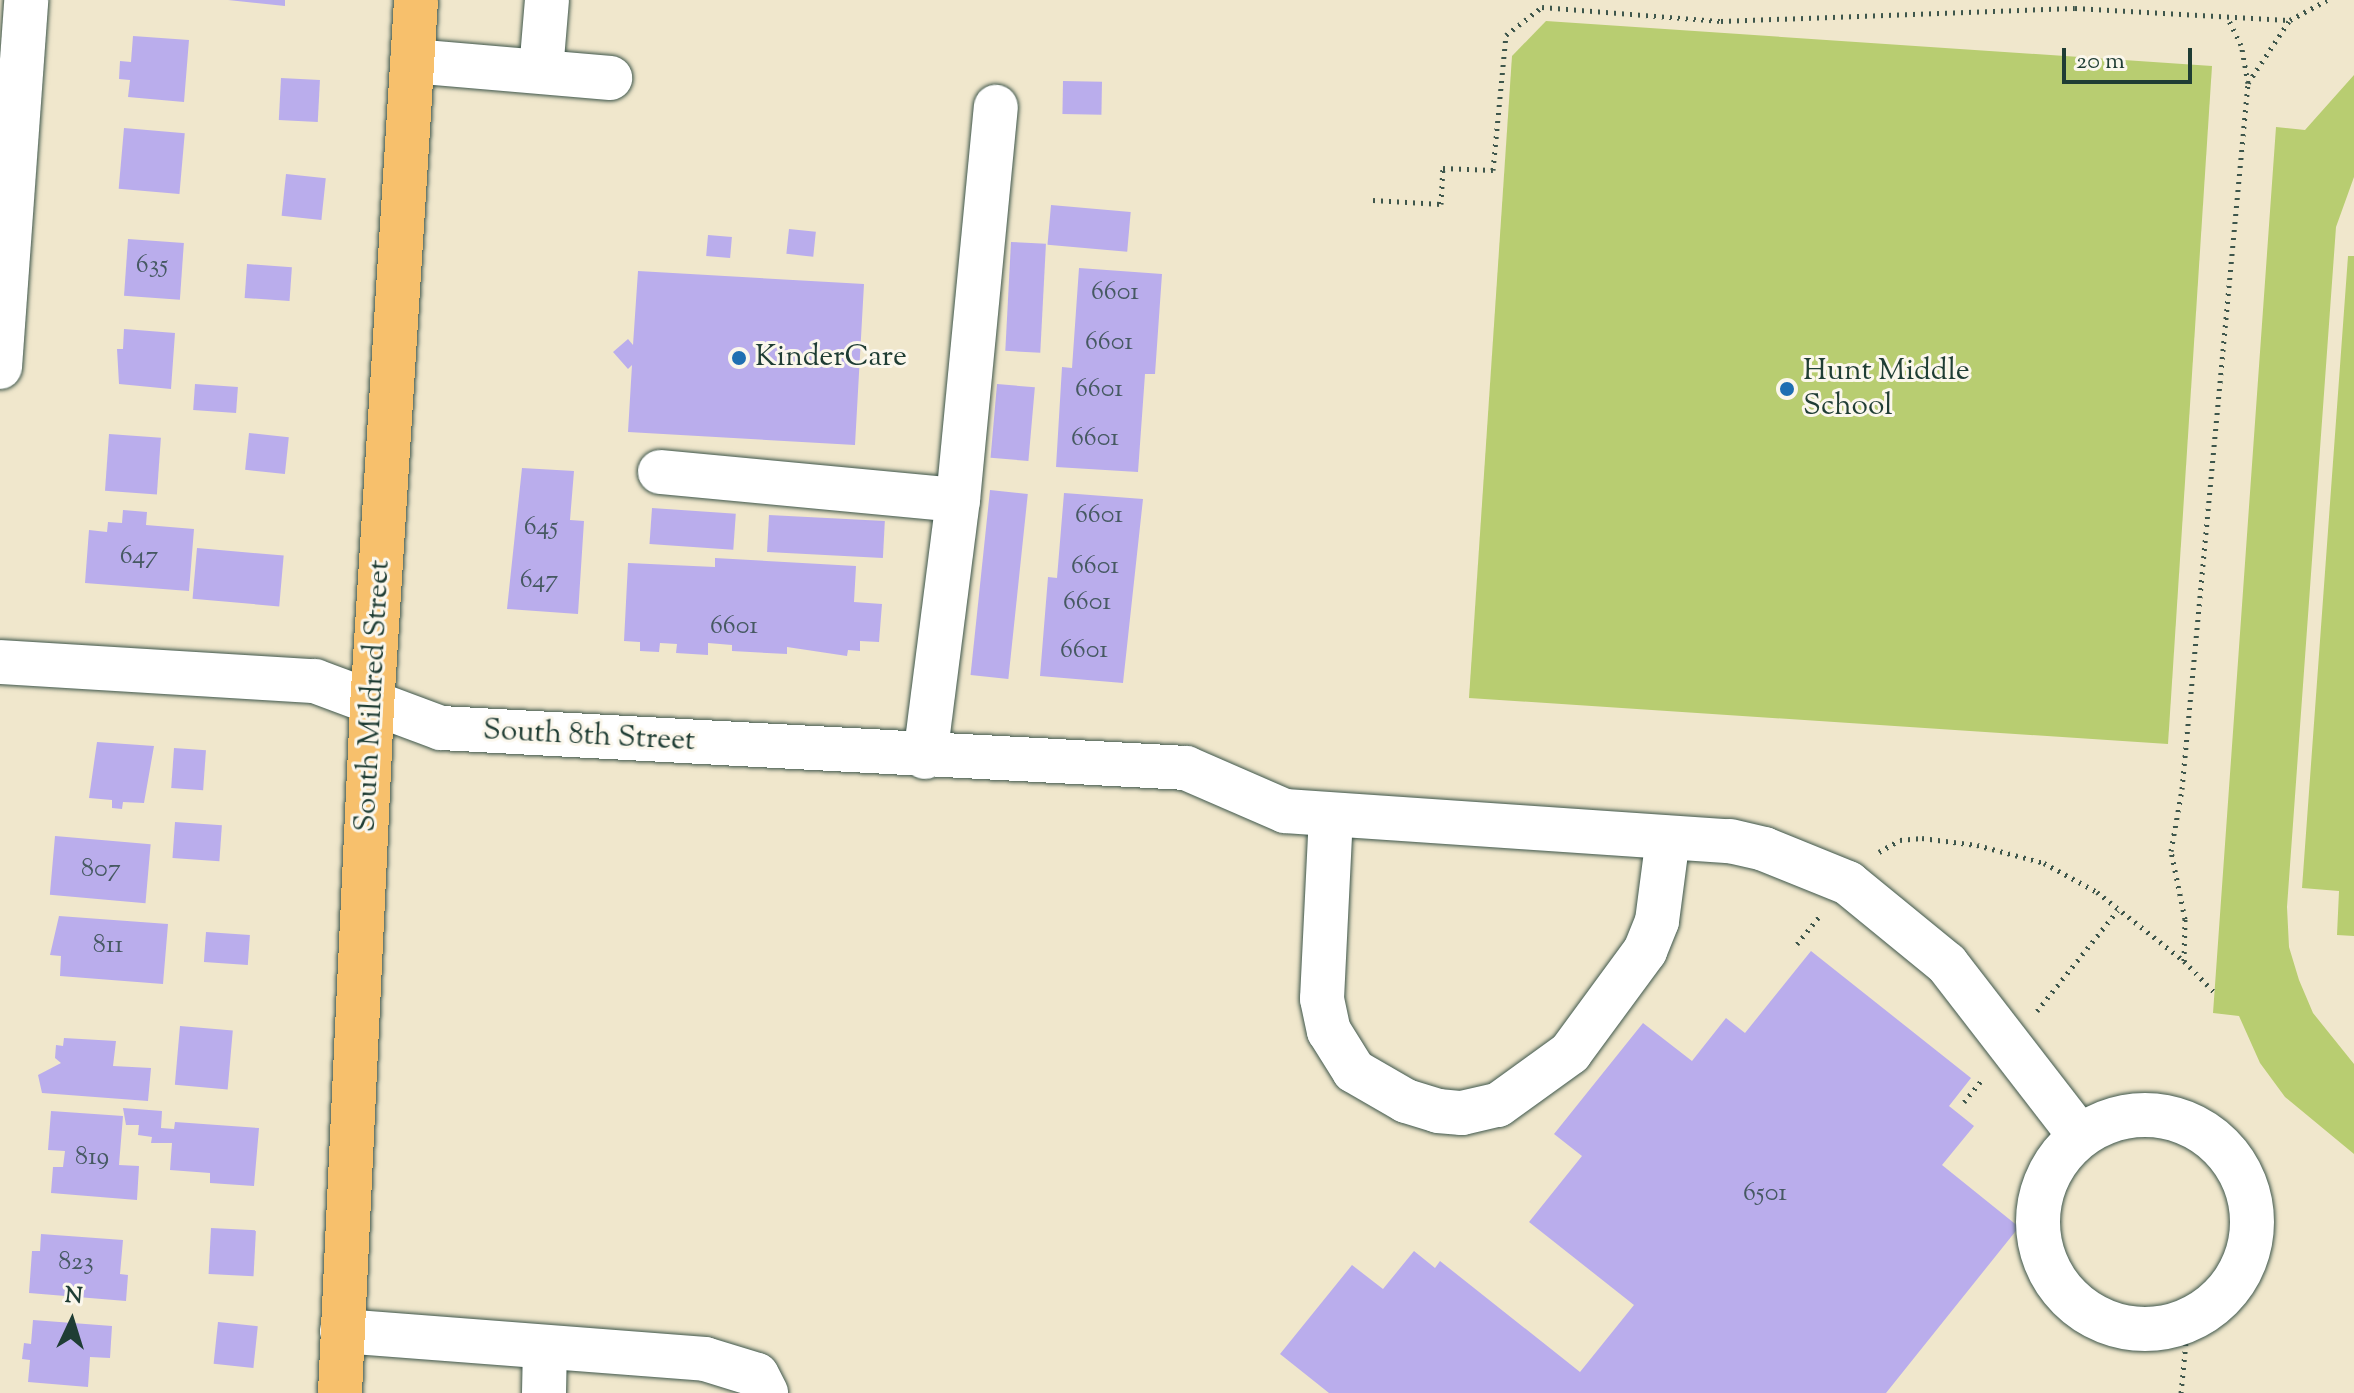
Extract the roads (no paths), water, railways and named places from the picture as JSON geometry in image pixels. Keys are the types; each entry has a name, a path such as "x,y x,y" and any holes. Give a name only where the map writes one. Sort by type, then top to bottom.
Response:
{"main road":[{"name":"South Mildred Street","path":"340,1393 372,706 416,0"}],"street":[{"path":"0,367 26,0"},
{"path":"541,71 547,0"},
{"path":"412,61 610,78"},
{"path":"925,757 958,500 996,107"},
{"path":"660,472 958,500"},
{"name":"South 8th Street","path":"0,662 315,681 372,706 441,728 925,757 1186,768 1285,811 1331,815"},
{"path":"1668,838 1657,921 1645,951 1570,1053 1498,1105 1462,1113 1438,1111 1375,1086 1354,1071 1329,1031 1322,999 1331,815 1668,838 1764,849 1848,883 1947,964 2080,1136"},
{"path":"2128,1116 2167,1118 2204,1131 2239,1169 2249,1193 2251,1244 2229,1291 2188,1322 2163,1329 2111,1325 2067,1297 2052,1276 2040,1239 2039,1200 2055,1165 2080,1136 2128,1116"},
{"path":"342,1331 705,1359 757,1375 766,1393"},
{"path":"544,1393 545,1347"}],"place":[{"name":"KinderCare","path":"739,358"},
{"name":"Hunt Middle School","path":"1787,389"}]}
